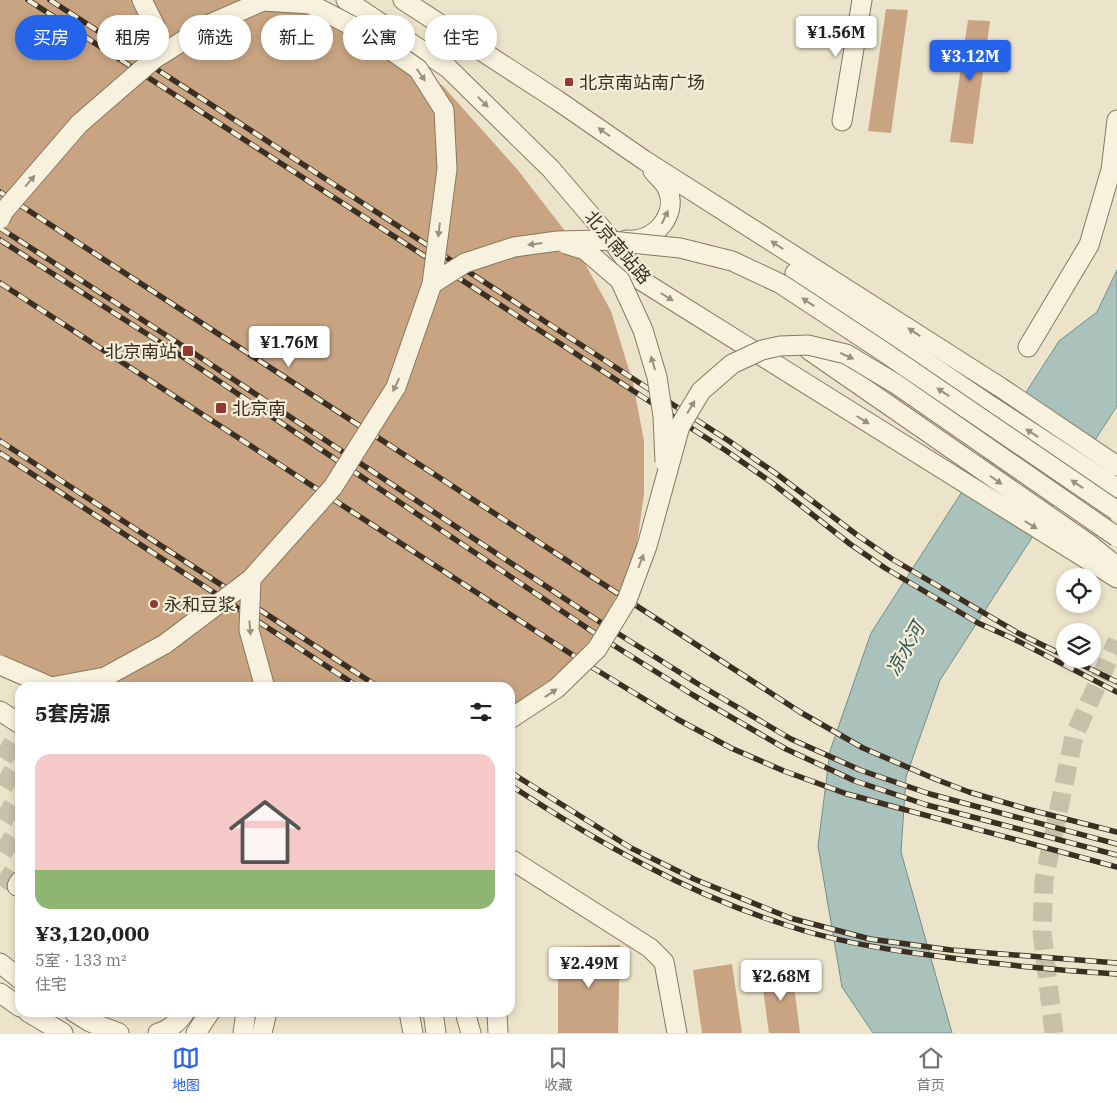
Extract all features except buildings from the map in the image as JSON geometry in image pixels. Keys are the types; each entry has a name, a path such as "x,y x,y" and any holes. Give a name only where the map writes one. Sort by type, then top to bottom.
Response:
{"street":[{"path":"142,0 150,15"},
{"name":"北京南站路","path":"346,0 448,68 551,170 609,237 642,281 945,472 1085,551"},
{"path":"404,0 557,100 644,160 1000,387 1117,466"},
{"path":"842,121 862,0"},
{"path":"78,682 105,677 165,644 251,579 333,487 396,387 432,284 447,169 444,110 418,69 366,33 310,4 263,1 210,24 169,50"},
{"path":"0,219 79,124 153,60"},
{"path":"1028,347 1089,245 1111,170 1117,120"},
{"path":"609,237 632,240 646,237 658,230 668,216 670,202 666,186 644,160"},
{"path":"432,284 465,262 514,247 558,241 601,240 680,248 732,261 781,284 1117,511"},
{"path":"558,241 585,250 620,280 643,330 657,377 663,416 666,480"},
{"path":"795,273 988,404 1117,488"},
{"path":"515,717 557,688 597,650 627,600 647,546 680,426 701,391 732,364 762,350 780,346 808,345 846,354 896,384 1117,537"},
{"path":"809,350 956,452 1085,551 1117,578"},
{"path":"1085,551 1117,566"},
{"path":"251,579 249,630 263,682"},
{"path":"0,665 39,682"},
{"path":"0,711 15,721"},
{"path":"515,862 650,948 664,962 677,1033"},
{"path":"0,963 15,975"},
{"path":"0,993 15,1004"},
{"path":"36,1017 63,1033"},
{"path":"82,1017 119,1033"},
{"path":"158,1033 165,1031 181,1017"},
{"path":"196,1033 207,1017"},
{"path":"243,1033 245,1017"},
{"path":"262,1033 265,1017"},
{"path":"410,1017 413,1033"},
{"path":"434,1017 436,1033"},
{"path":"467,1017 472,1033"},
{"path":"472,1033 474,1017"},
{"path":"497,1017 498,1033"}],"water":[{"name":"凉水河","path":"1117,270 1117,406 940,680 906,777 901,852 952,1033 873,1033 842,987 818,846 830,751 871,633 1059,341 1097,312"}],"tunnel":[{"path":"1054,1033 1042,932 1044,880 1074,736 1117,641"},
{"path":"0,746 15,755"},
{"path":"0,774 15,783"},
{"path":"0,808 15,817"},
{"path":"0,840 15,850"},
{"path":"0,874 15,885"}],"railway":[{"path":"28,0 725,450 771,482 850,544 885,568 978,623 1014,639 1117,692"},
{"path":"50,0 729,441 892,559 1018,633 1056,652"},
{"path":"0,192 800,712 863,748 969,792 1117,832"},
{"path":"0,228 189,350 606,626 698,684 791,739 860,770 930,794 1117,844"},
{"path":"0,240 183,357 602,638 693,695 786,749 855,781 927,805 1117,855"},
{"path":"0,283 585,663 677,719 731,748 784,771 847,794 1117,867"},
{"path":"0,441 371,682"},
{"path":"0,453 351,682"},
{"path":"1088,668 1117,682"},
{"path":"515,775 631,848 694,879 790,918 870,939 951,950 1117,963"},
{"path":"515,788 576,827 680,883 752,913 806,931 858,944 911,953 1070,971 1117,974"}],"place":[{"name":"北京南站南广场","path":"569,82"},
{"name":"北京南站","path":"188,351"},
{"name":"北京南","path":"221,408"},
{"name":"永和豆浆","path":"154,604"}]}
